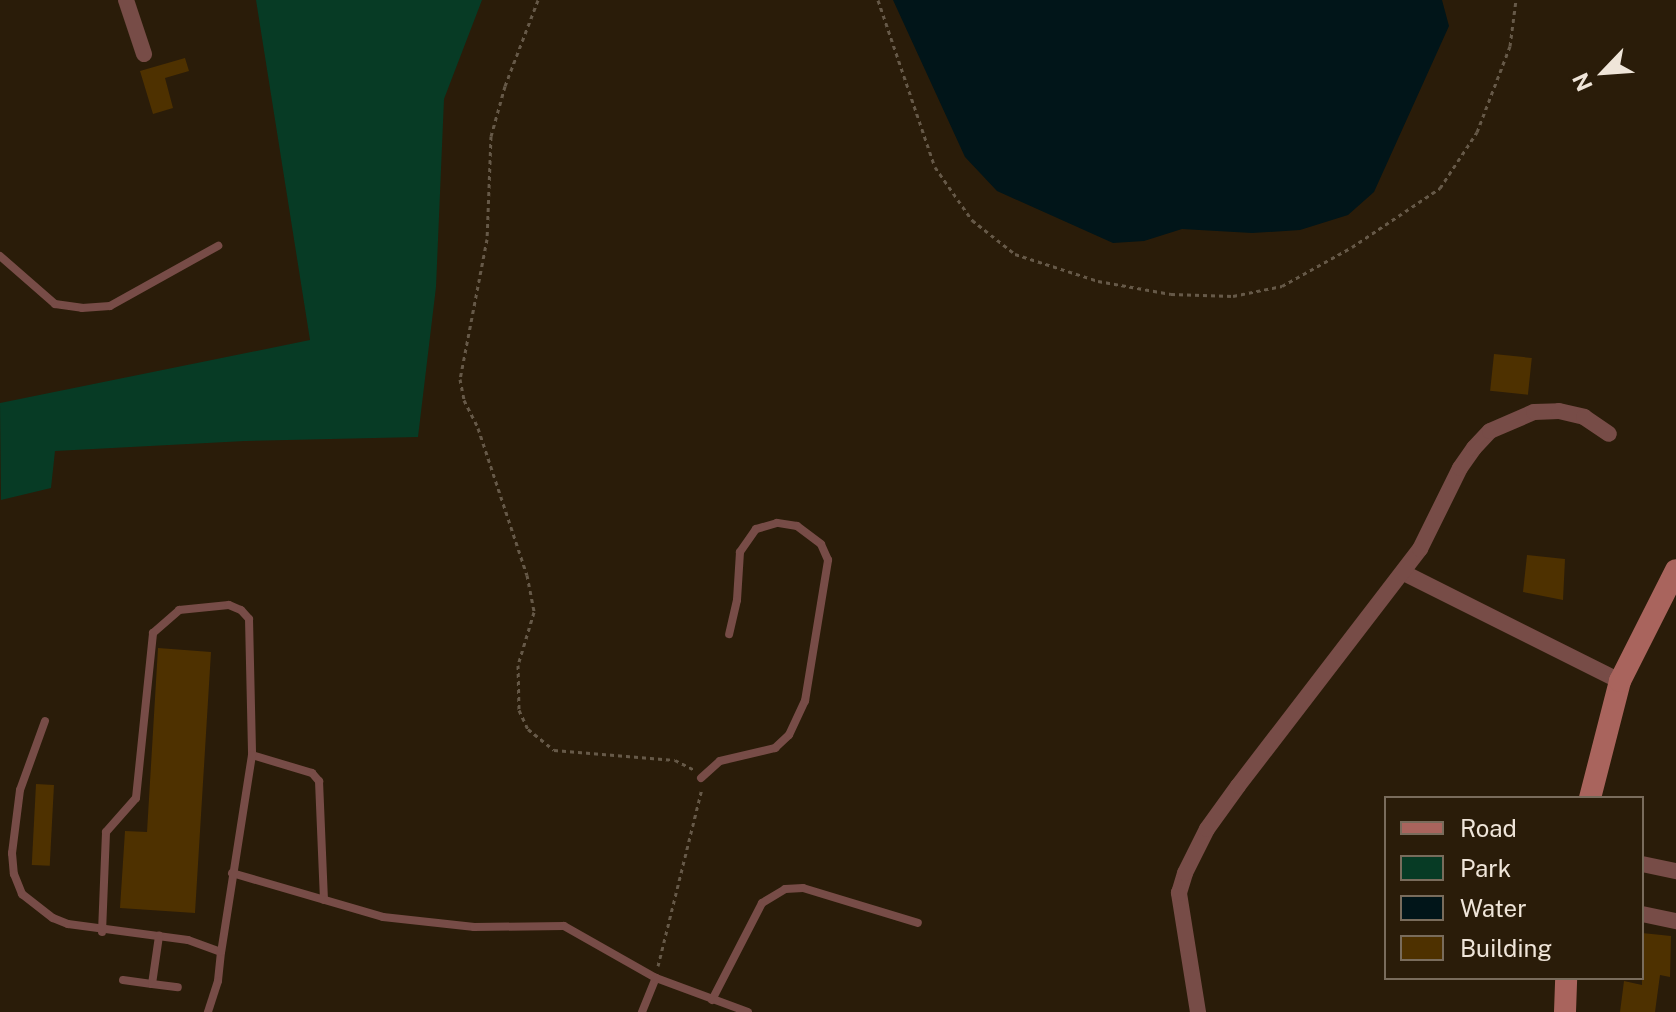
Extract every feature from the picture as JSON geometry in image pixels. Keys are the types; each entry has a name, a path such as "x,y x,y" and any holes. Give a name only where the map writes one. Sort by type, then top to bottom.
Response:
{"main road":[{"path":"1591,796 1620,681 1676,570"},
{"path":"1565,1012 1566,980"}],"street":[{"path":"126,0 144,54"},
{"path":"1198,1012 1179,893 1185,873 1207,829 1238,786 1404,573 1434,525 1460,468 1490,431 1534,412 1559,411 1584,417 1609,434"},
{"path":"1404,573 1620,681"},
{"path":"1644,864 1676,871"},
{"path":"1644,914 1676,921"}],"lane":[{"path":"0,256 55,304 82,308 110,306 218,246"},
{"path":"701,778 720,761 775,748 789,735 805,701 828,560 821,544 797,526 777,523 756,529 740,552 737,600 729,634"},
{"path":"102,932 106,832 136,798 153,633 179,610 229,605 241,610 249,619 252,755 218,981 208,1012"},
{"path":"45,721 20,790 12,853 14,874 22,894 53,918 102,932 159,936 207,945 221,952"},
{"path":"252,755 312,773 319,781 324,900"},
{"path":"232,873 383,917 474,927 564,926 656,978 748,1012"},
{"path":"712,1000 762,903 785,889 803,888 918,923"},
{"path":"152,984 159,936"},
{"path":"642,1012 656,978"},
{"path":"123,980 178,987"}],"path":[{"path":"538,0 505,86 491,136 487,239 460,379 464,400 478,428 527,575 534,612 518,665 519,710 528,729 554,750 675,760 693,767 701,778 703,793 656,978"},
{"path":"878,0 935,167 972,220 1015,254 1098,281 1171,294 1233,296 1282,286 1352,247 1440,188 1477,132 1510,46 1516,0"}],"green space":[{"path":"256,0 482,0 444,99 436,287 418,437 245,441 55,451 51,488 1,500 0,403 310,340"}],"water":[{"path":"893,0 1442,0 1449,26 1374,192 1348,215 1300,230 1252,233 1182,229 1144,241 1113,243 997,191 965,157"}],"building":[{"path":"185,58 189,71 165,78 173,108 153,114 140,71"},
{"path":"1494,354 1532,358 1528,395 1490,391"},
{"path":"1527,555 1565,559 1563,600 1523,592"},
{"path":"158,648 211,652 195,913 120,908 125,831 147,832"},
{"path":"36,784 54,785 50,866 32,865"},
{"path":"1644,933 1671,936 1670,977 1660,975 1655,1012 1620,1012 1624,981 1642,985"}]}
